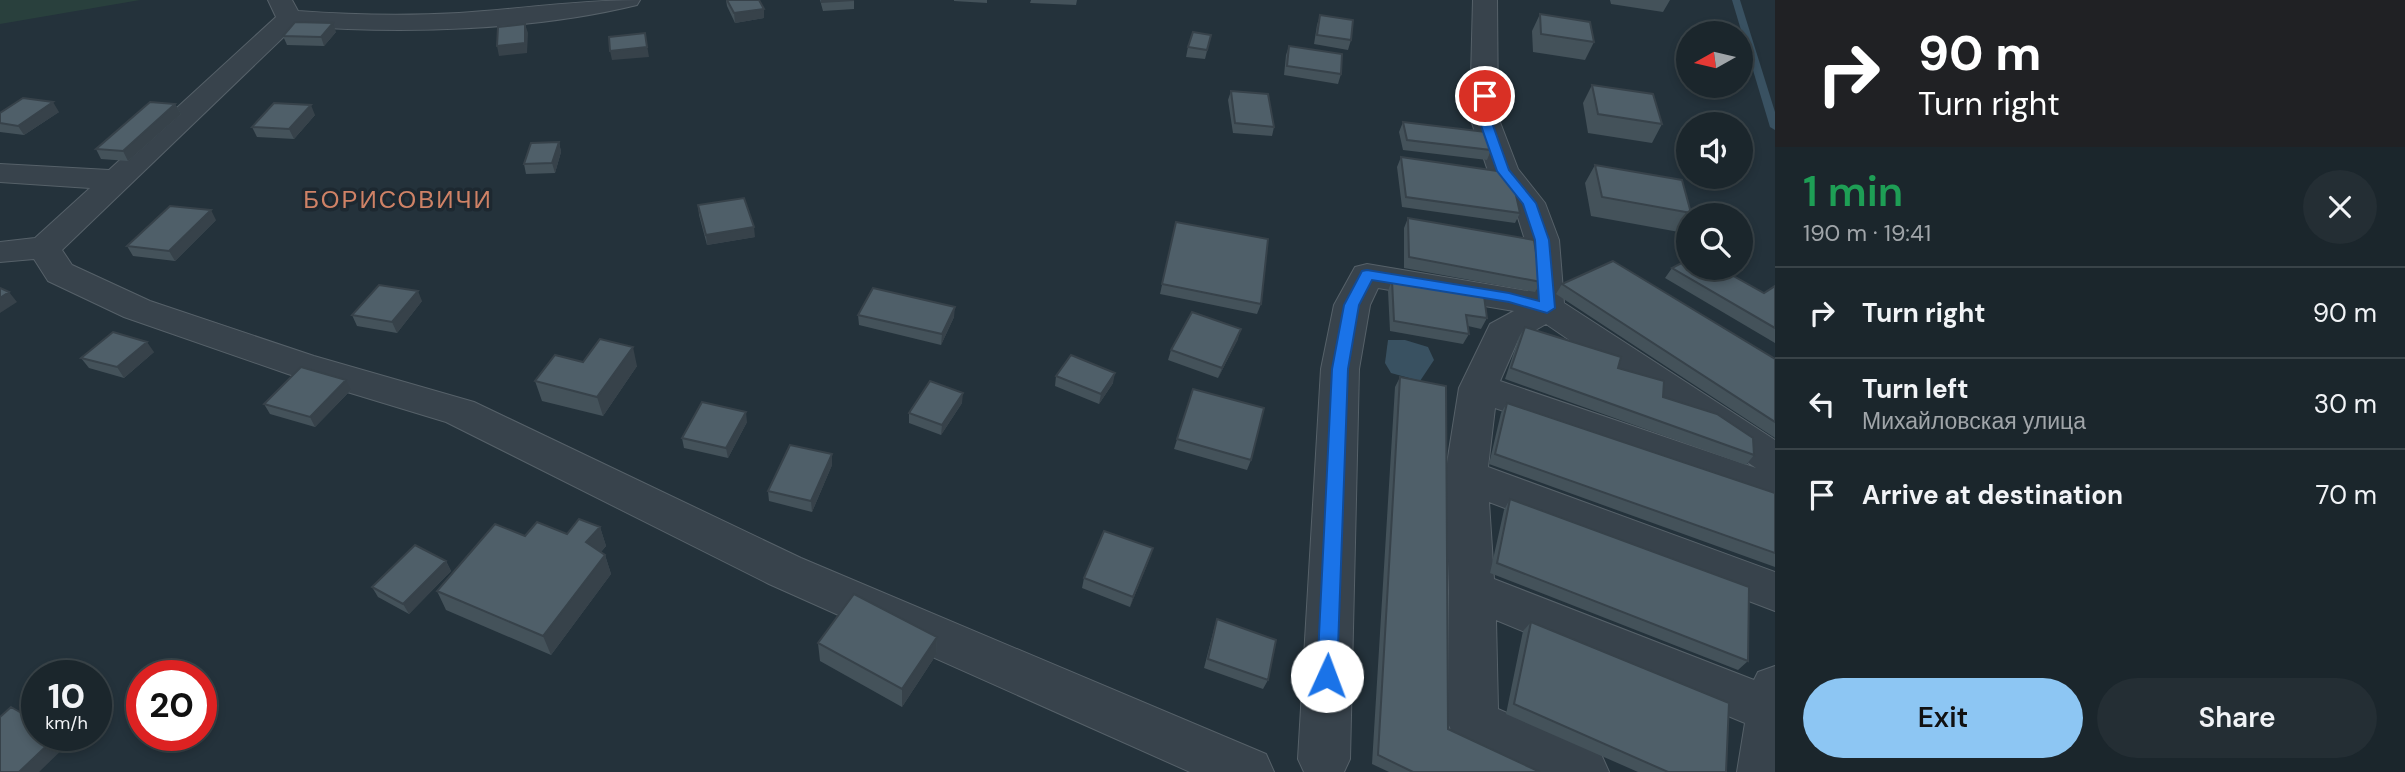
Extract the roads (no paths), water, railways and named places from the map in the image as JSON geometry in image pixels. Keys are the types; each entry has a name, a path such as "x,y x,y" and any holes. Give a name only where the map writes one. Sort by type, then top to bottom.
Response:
{"street":[{"path":"0,252 44,248 116,180 285,9 352,24 436,24 628,0"},
{"path":"1485,0 1484,117 1503,171 1529,203 1542,240 1547,308"},
{"path":"0,173 116,180"},
{"path":"44,248 60,273 137,309 301,365 460,412 785,571 1248,772"},
{"path":"1320,768 1340,369 1352,305 1367,275 1509,298 1547,308 1775,460"},
{"path":"1547,308 1503,334 1478,388 1466,477 1472,590 1473,723 1583,772"},
{"path":"1478,388 1775,491"},
{"path":"1466,477 1775,592"},
{"path":"1472,590 1773,699 1763,772"}],"water":[{"path":"1388,340 1405,340 1428,347 1434,360 1420,381 1391,373 1385,363"}],"waterway":[{"path":"1736,0 1775,127"}],"district":[{"name":"БОРИСОВИЧИ","path":"398,199"}]}
